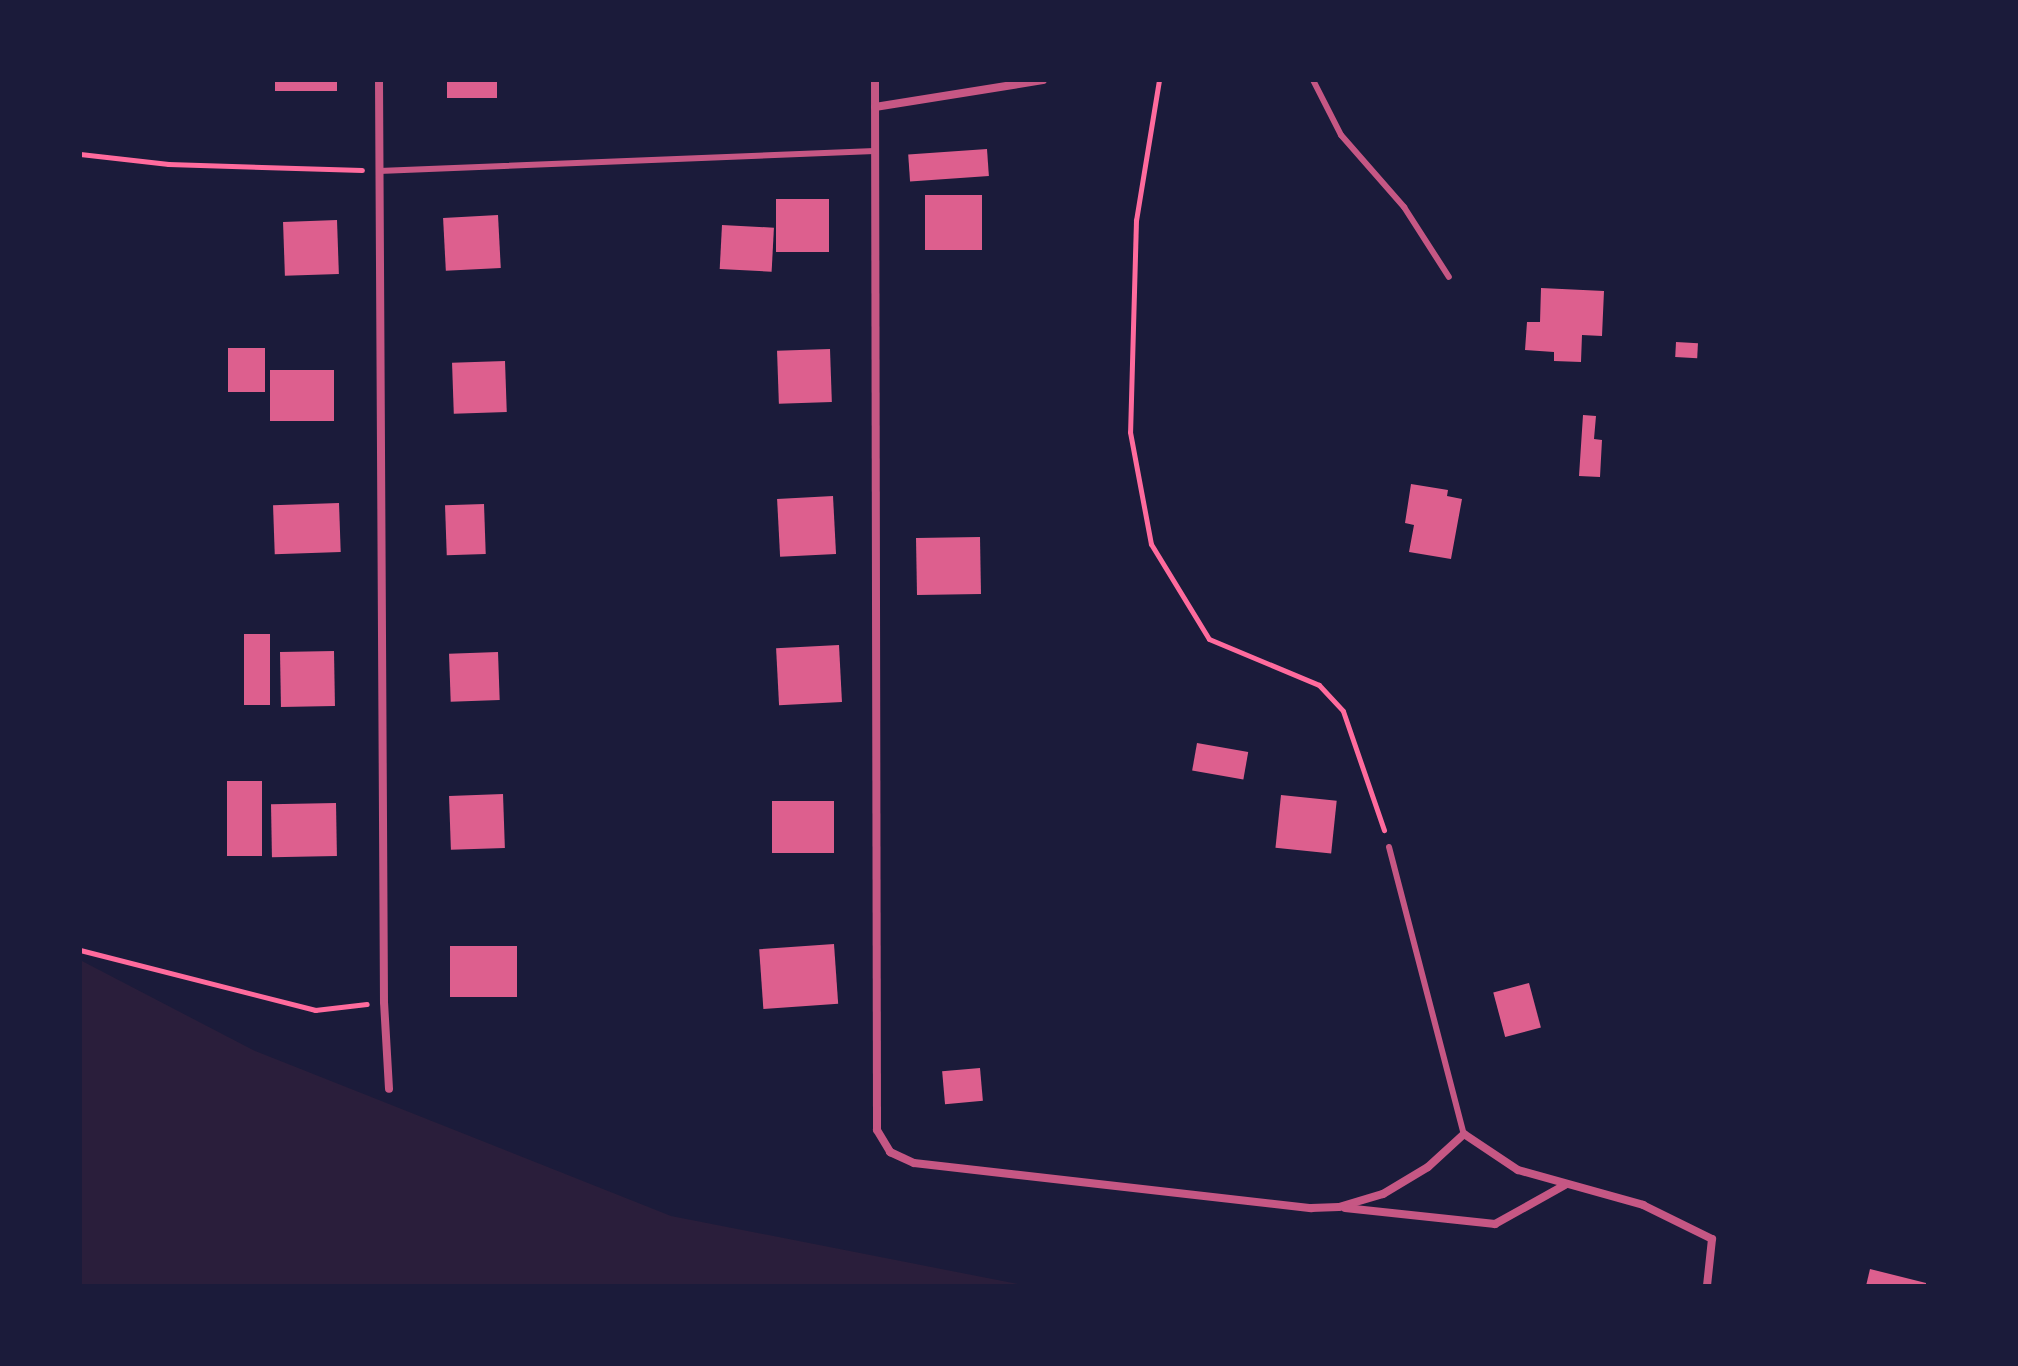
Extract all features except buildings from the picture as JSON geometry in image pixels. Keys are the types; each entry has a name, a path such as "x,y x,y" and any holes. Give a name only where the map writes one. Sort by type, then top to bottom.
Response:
{"street":[{"path":"379,80 384,1002 389,1089"},
{"path":"875,80 877,1130 890,1152 914,1163 1192,1197 1339,1207 1495,1224 1565,1185"},
{"path":"875,107 1043,80"},
{"path":"1339,1207 1383,1194 1428,1167 1464,1134 1518,1170 1643,1205 1712,1239 1707,1286"}],"lane":[{"path":"1313,80 1341,135 1404,207 1449,277"},
{"path":"379,171 875,151"},
{"path":"1389,847 1464,1134"}],"path":[{"path":"1159,80 1136,220 1130,432 1151,544 1209,639 1319,685 1343,711 1389,847"},
{"path":"80,154 168,164 379,171"},
{"path":"80,950 315,1010 384,1002"}],"shaded area":[{"path":"80,960 253,1050 671,1216 1028,1286 80,1286"}]}
